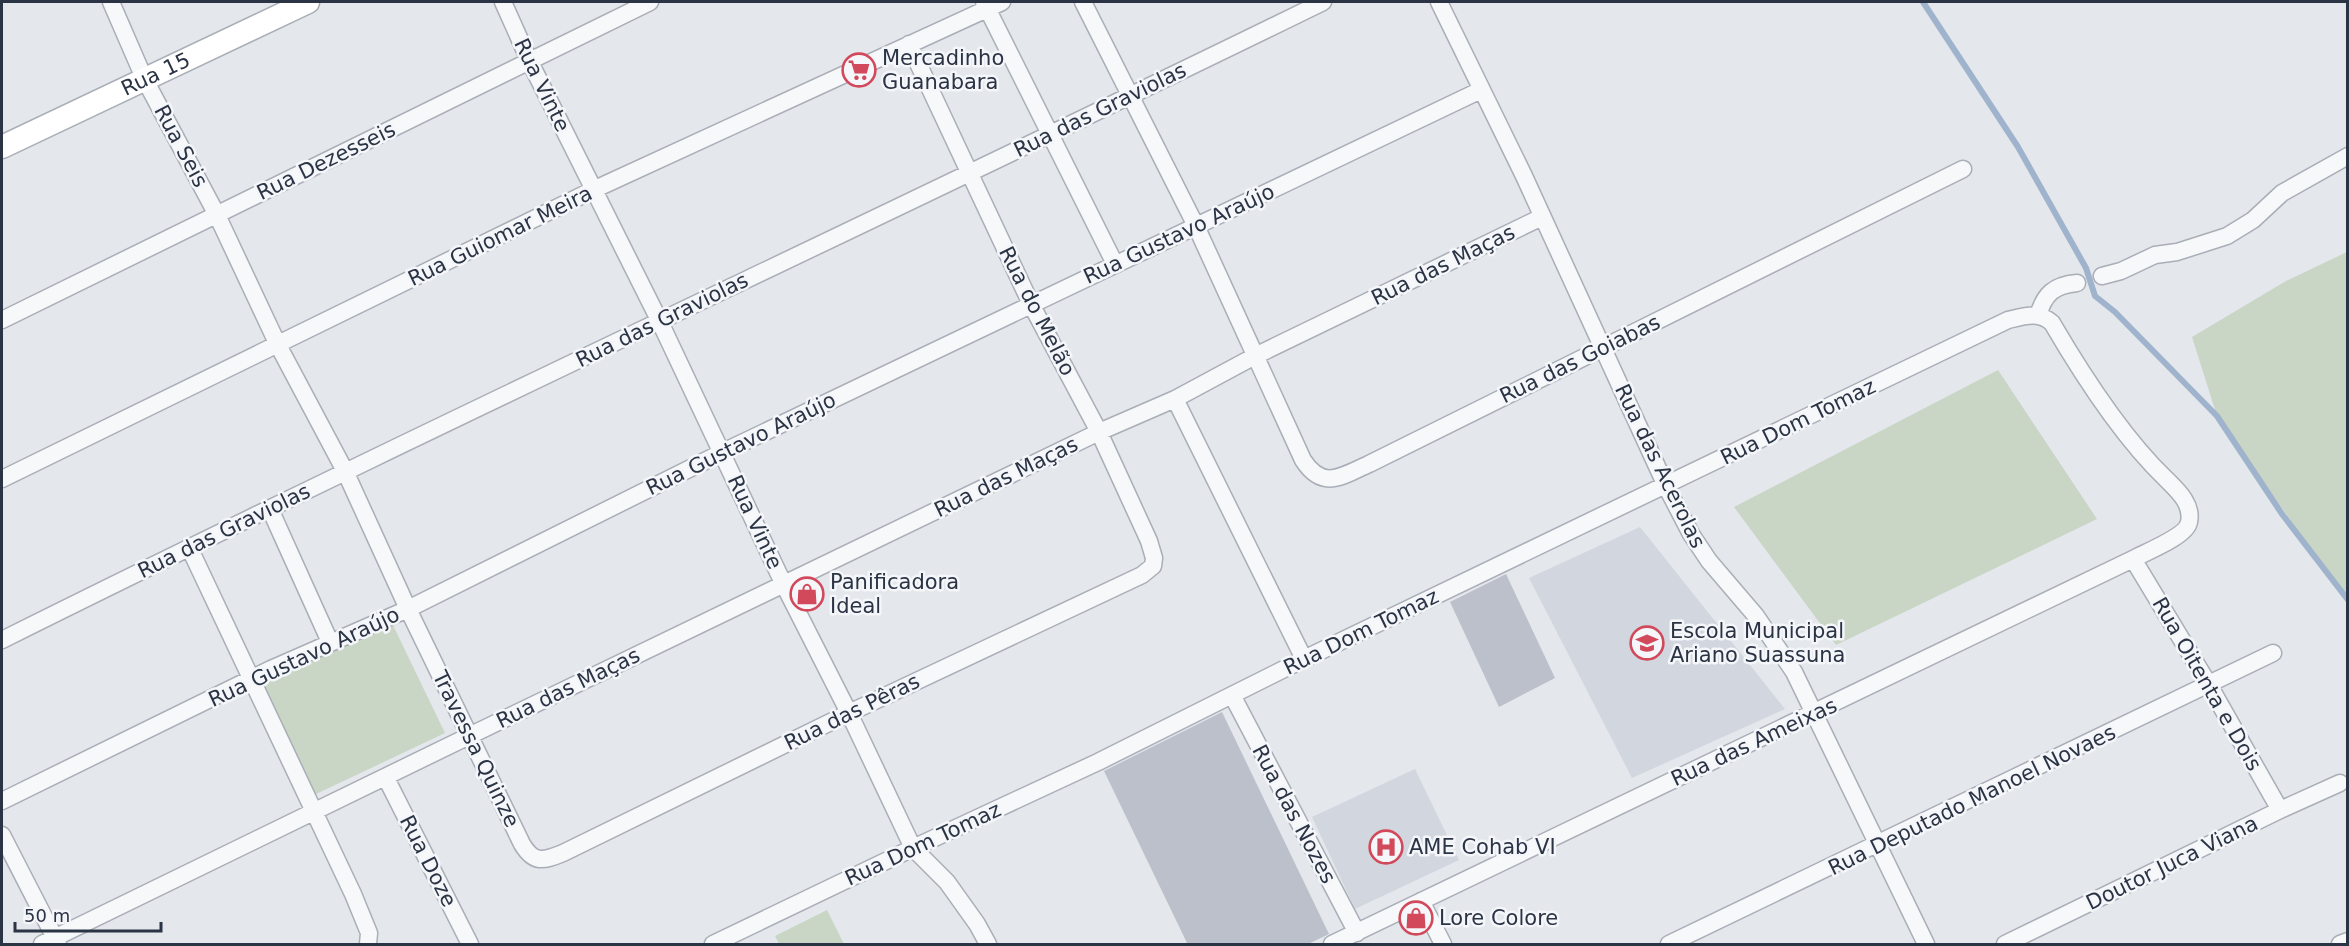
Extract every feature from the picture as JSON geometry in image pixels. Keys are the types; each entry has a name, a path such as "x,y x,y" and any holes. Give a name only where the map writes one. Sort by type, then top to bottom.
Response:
{"main road":[{"name":"Rua 15","path":"2,147 293,5"}],"street":[{"name":"Rua Seis","path":"111,2 144,78 217,215 278,345 345,471"},
{"name":"Rua Vinte","path":"503,2 913,848 947,882 977,924 988,945"},
{"name":"Rua Dezesseis","path":"2,320 650,2"},
{"name":"Rua das Goiabas","path":"1083,2 1196,226 1303,460 1315,476 1330,479 1369,464 1963,169"},
{"name":"Rua das Graviolas","path":"2,640 345,471 660,322 1323,2"},
{"name":"Rua das Acerolas","path":"1439,2 1666,486 1691,534 1709,561 1756,616 1794,672 1926,945"},
{"name":"Rua Guiomar Meira","path":"2,479 593,190 991,4"},
{"path":"991,4 1115,264"},
{"name":"Rua do Melão","path":"909,44 1031,304 1099,432 1154,555 1153,566 1142,575"},
{"name":"Rua Gustavo Araújo","path":"2,801 330,642 408,609 723,452 1481,90"},
{"path":"2102,276 2121,271 2155,255 2178,252 2227,236 2253,220 2282,193 2348,156"},
{"name":"Rua das Maças","path":"386,778 1099,432 1175,399 1255,356 1542,218"},
{"path":"2038,316 2041,305 2049,292 2062,285 2077,283"},
{"name":"Rua Dom Tomaz","path":"713,945 1098,762 1304,659 2008,320 2038,316"},
{"name":"Rua das Ameixas","path":"1332,945 2133,559 2174,538 2188,526 2190,513 2179,492 2144,459 2089,383 2052,324 2047,319 2038,316"},
{"path":"1175,399 1304,659"},
{"name":"Travessa Quinze","path":"345,471 408,609 527,853 537,859 563,853"},
{"path":"270,509 330,642"},
{"path":"189,547 363,918 369,933 368,945"},
{"name":"Rua Oitenta e Dois","path":"2133,559 2280,810"},
{"name":"Rua das Pêras","path":"563,853 849,713 1142,575"},
{"name":"Rua Deputado Manoel Novaes","path":"1669,945 2209,686 2273,653"},
{"name":"Rua das Nozes","path":"1232,695 1357,933"},
{"path":"2,835 52,942 386,778"},
{"name":"Rua Doze","path":"386,778 470,945"},
{"name":"Doutor Juca Viana","path":"2005,945 2280,810 2340,783"},
{"path":"1421,901 1443,945"},
{"path":"2340,945 2348,941"}],"shaded area":[{"name":"Escola Municipal Ariano Suassuna","path":"1640,527 1785,709 1632,778 1529,578"},
{"path":"1415,769 1459,860 1355,909 1312,817"}],"green space":[{"path":"2347,252 2347,600 2217,416 2192,337 2286,281"},
{"path":"1998,370 2097,519 1836,645 1734,507"},
{"path":"390,619 445,733 314,795 259,682"},
{"path":"827,910 844,944 779,944 775,936"}],"building":[{"path":"1506,574 1555,678 1499,707 1450,602"},
{"path":"1222,712 1329,934 1306,945 1188,945 1104,771"}],"waterway":[{"path":"1923,2 2018,147 2086,268 2095,296 2115,312 2217,416 2282,514 2348,600"}],"place":[{"name":"Mercadinho Guanabara","path":"859,70"},
{"name":"Panificadora Ideal","path":"807,594"},
{"name":"Escola Municipal Ariano Suassuna","path":"1647,643"},
{"name":"AME Cohab VI","path":"1386,847"},
{"name":"Lore Colore","path":"1416,918"}]}
